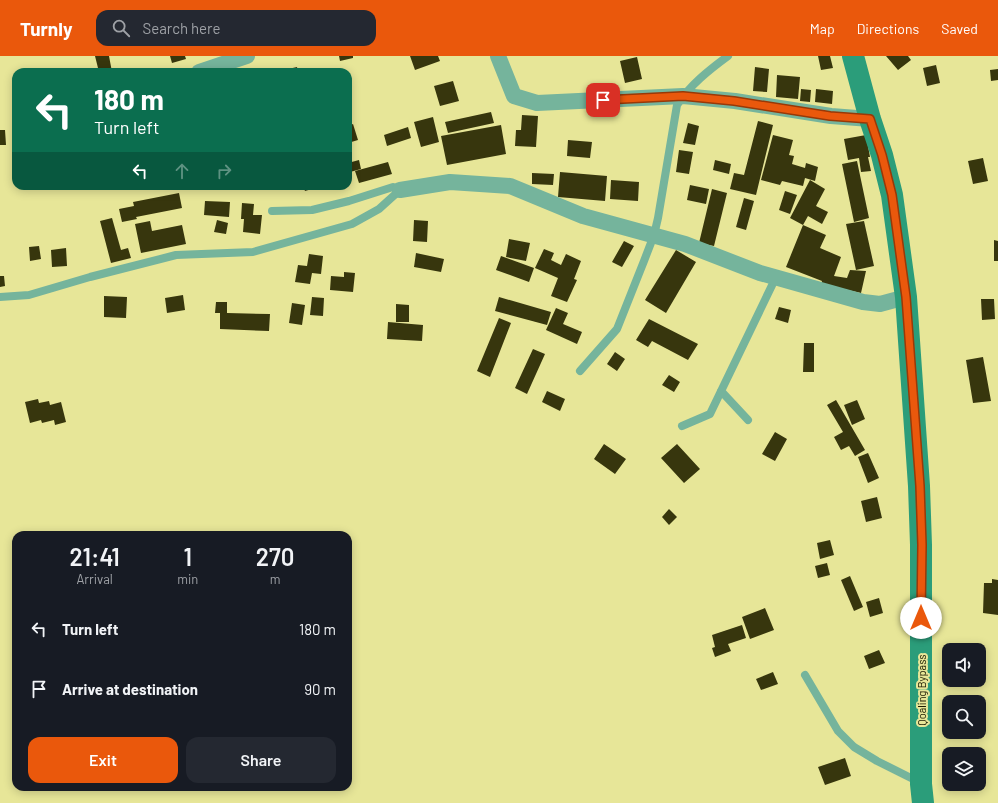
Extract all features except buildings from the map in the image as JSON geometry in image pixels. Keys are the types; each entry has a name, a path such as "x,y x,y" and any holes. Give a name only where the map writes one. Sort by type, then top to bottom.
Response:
{"main road":[{"name":"Qoaling Bypass","path":"853,56 892,195 906,297 920,486 922,545 922,793"}],"street":[{"path":"211,68 247,56"},
{"path":"498,56 514,96 537,103 683,96 742,102 830,116 870,119"},
{"path":"400,190 450,182 510,186 583,216 685,244 760,273 863,302 880,304 906,297"}],"lane":[{"path":"580,371 616,329 654,235 677,105 683,96 708,71 728,56"},
{"path":"0,297 29,295 176,254 253,252 352,224 379,209 400,190 393,187 349,201 312,210 272,211"},
{"path":"682,426 710,414 776,277"},
{"path":"721,391 748,420"},
{"path":"805,676 838,731 854,747 877,761 922,793"}],"route":[{"path":"603,100 658,96 683,96 734,101 830,116 870,119 882,155 892,195 906,297 914,428 920,486 922,545 921,618"}]}
